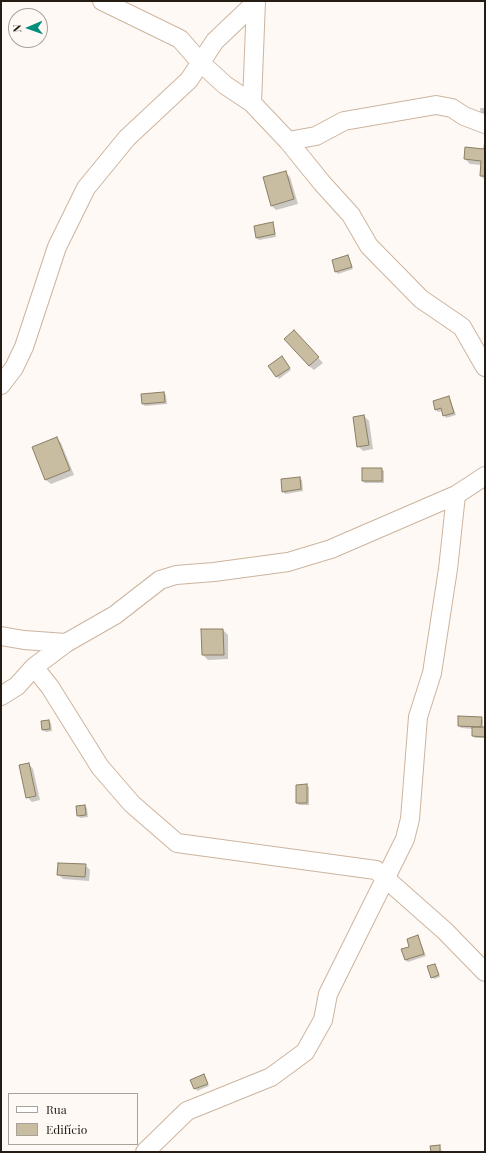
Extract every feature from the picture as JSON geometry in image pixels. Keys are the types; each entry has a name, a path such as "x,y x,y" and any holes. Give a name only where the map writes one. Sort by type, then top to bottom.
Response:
{"street":[{"path":"102,1 180,39 201,62 225,84 252,102 288,141 351,216 369,246 421,299 462,327 485,366"},
{"path":"1,385 14,368 24,348 57,247 86,188 127,138 189,80 215,41 256,2"},
{"path":"252,102 256,2"},
{"path":"288,141 316,136 344,120 436,105 452,108 464,116 485,124"},
{"path":"1,696 17,686 34,667 66,643 115,615 160,580 176,575 214,572 288,562 331,549 456,494 485,476"},
{"path":"144,1152 187,1111 271,1077 305,1052 323,1020 328,994 384,877 405,839 410,819 417,722 432,673 448,569 456,494"},
{"path":"1,636 24,640 66,643"},
{"path":"34,667 50,687 100,767 132,804 177,844 376,870 445,931 485,972"}],"building":[{"path":"485,137 485,176 480,176 481,161 464,159 465,147 484,149"},
{"path":"286,171 294,199 271,206 263,177"},
{"path":"273,222 275,234 256,238 254,226"},
{"path":"348,255 352,267 335,272 332,260"},
{"path":"294,330 319,357 309,366 284,339"},
{"path":"282,356 290,368 276,377 268,366"},
{"path":"164,392 165,402 142,404 141,394"},
{"path":"449,396 454,413 443,416 441,408 435,410 433,401"},
{"path":"364,415 369,445 357,447 353,417"},
{"path":"57,437 70,470 45,480 32,447"},
{"path":"362,468 382,468 382,481 362,481"},
{"path":"300,477 301,489 282,492 281,479"},
{"path":"201,629 223,629 224,655 202,655"},
{"path":"458,716 482,717 481,727 458,726"},
{"path":"49,720 50,729 42,730 41,721"},
{"path":"472,727 485,727 485,737 472,736"},
{"path":"29,763 36,796 26,798 19,765"},
{"path":"307,784 307,803 296,803 296,785"},
{"path":"85,805 86,815 77,816 76,806"},
{"path":"58,863 86,864 85,877 57,875"},
{"path":"418,935 424,954 405,960 401,949 409,947 407,939"},
{"path":"435,964 439,975 431,978 427,966"},
{"path":"204,1074 208,1084 194,1089 190,1080"},
{"path":"440,1145 440,1152 431,1152 430,1146"}]}
